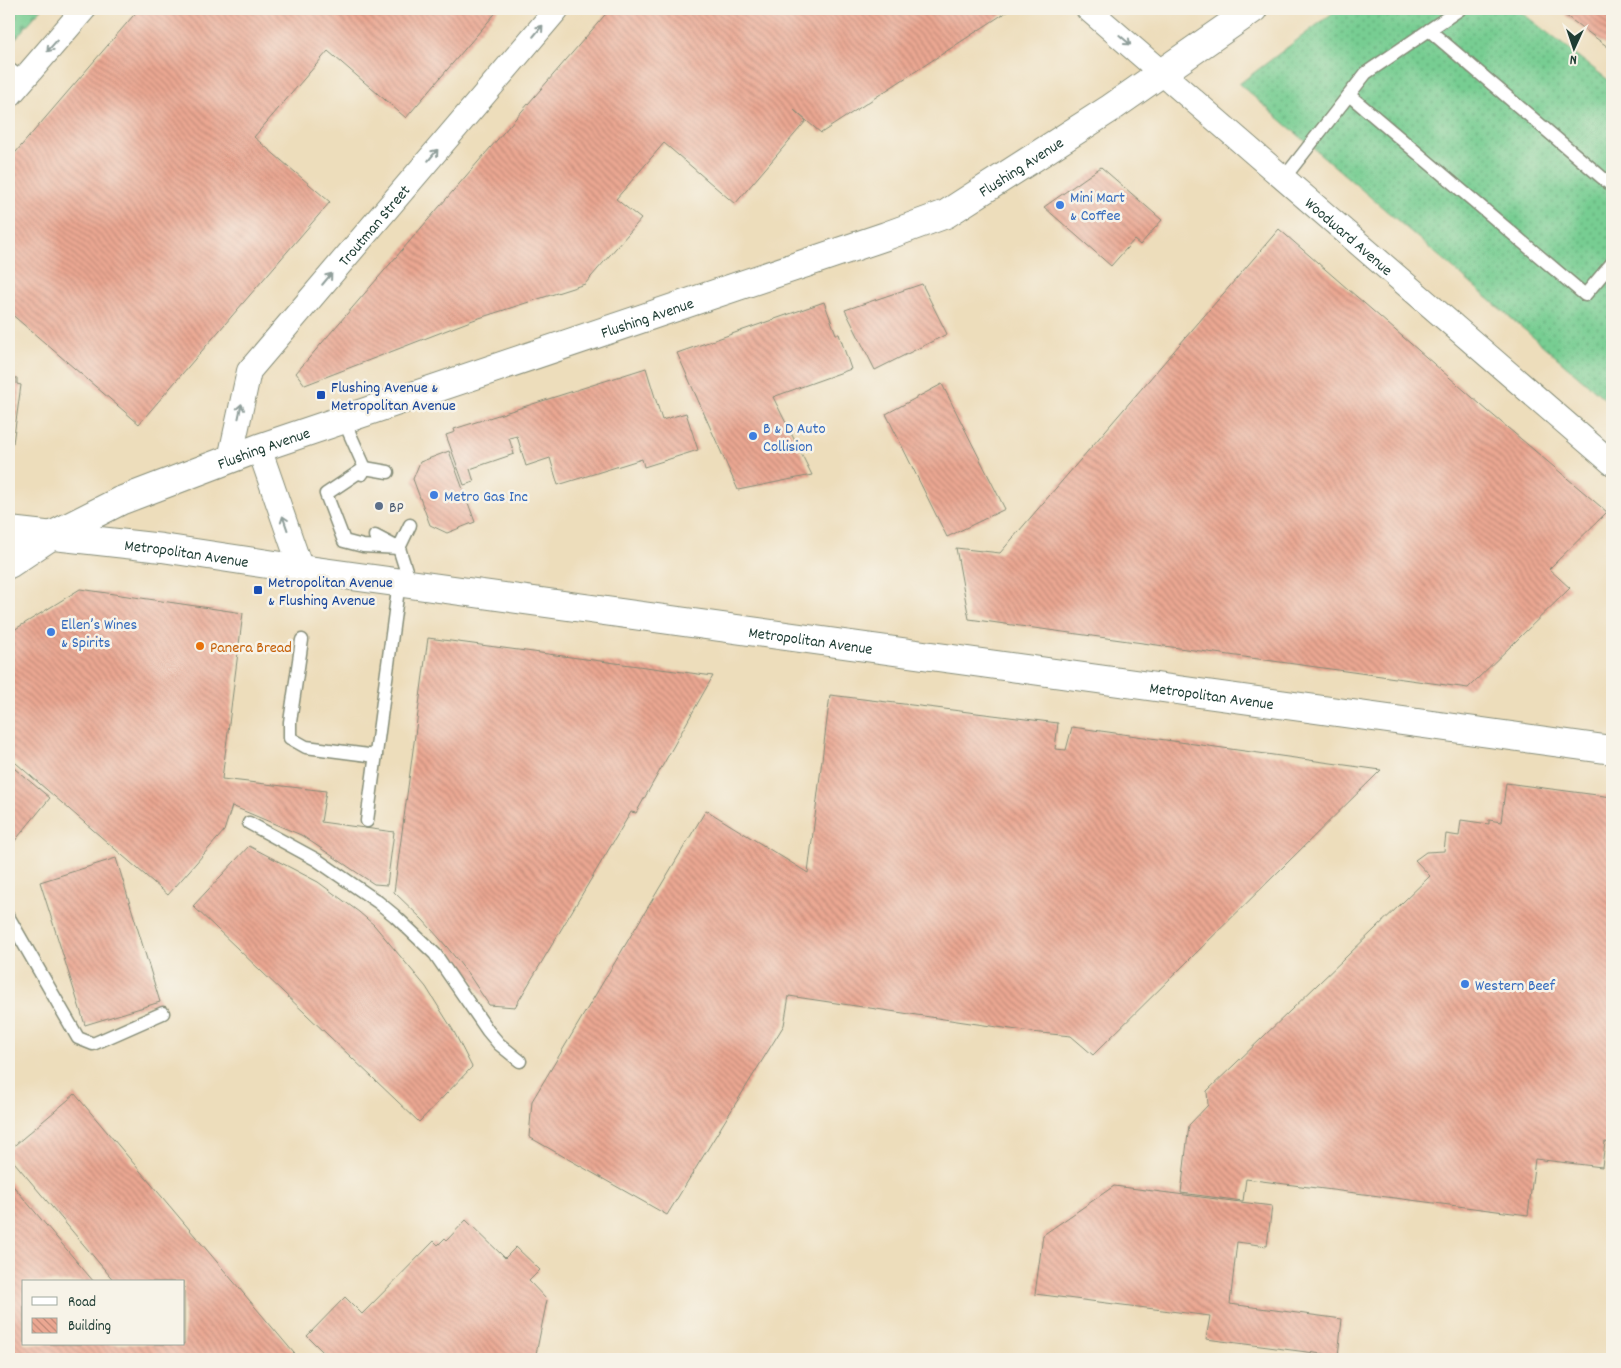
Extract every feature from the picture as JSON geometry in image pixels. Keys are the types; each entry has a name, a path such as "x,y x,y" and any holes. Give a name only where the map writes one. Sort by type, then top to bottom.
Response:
{"main road":[{"name":"Flushing Avenue","path":"9,564 51,536 120,501 259,448 344,421 946,214 1162,73 1252,9"},
{"name":"Metropolitan Avenue","path":"9,531 162,548 300,569 1612,750"}],"street":[{"path":"13,82 84,9"},
{"name":"Troutman Street","path":"230,459 248,371 557,9"},
{"name":"Woodward Avenue","path":"1088,9 1612,463"},
{"path":"259,448 300,569"}],"lane":[{"path":"1284,178 1366,73 1460,9"},
{"path":"1429,30 1612,186"},
{"path":"1349,95 1585,295 1612,263"},
{"path":"344,421 366,468"},
{"path":"354,485 366,468"},
{"path":"388,472 366,468 326,494 344,542 363,546 399,548"},
{"path":"367,821 405,583 399,548 410,525"},
{"path":"375,536 399,548"},
{"path":"302,640 290,722 290,738 306,747 376,756"},
{"path":"249,823 317,860 395,916 435,954 488,1031 499,1044 520,1061"},
{"path":"9,918 78,1038 94,1044 163,1013"}],"green space":[{"path":"9,9 41,9 9,46"},
{"path":"1338,9 1517,9 1612,83 1612,405 1239,84"}],"building":[{"path":"139,9 499,9 406,118 328,51 254,137 330,202 139,424 9,312 9,160"},
{"path":"610,9 1011,9 821,133 794,110 806,121 735,204 664,143 616,199 641,219 585,284 473,320 305,385 296,373"},
{"path":"1570,9 1612,9 1612,50 1565,15"},
{"path":"1101,167 1162,220 1140,245 1134,240 1111,266 1044,207"},
{"path":"1279,229 1607,512 1549,569 1570,588 1468,688 969,619 956,548 1000,553"},
{"path":"922,284 947,334 875,370 845,310"},
{"name":"B & D Auto Collision","path":"824,302 836,334 839,334 851,369 773,397 812,475 738,490 677,353"},
{"path":"646,368 662,420 686,413 698,450 644,467 642,459 558,485 550,458 526,466 517,436 509,438 514,454 470,469 474,482 464,485 446,435 455,432 454,429"},
{"path":"9,377 17,378 17,384 21,385 13,443 9,442"},
{"path":"942,384 1005,509 947,537 886,414"},
{"path":"449,451 475,522 447,533 430,525 413,479 420,462"},
{"path":"80,589 243,613 222,779 326,791 321,822 394,832 387,885 374,884 301,835 232,806 224,831 168,895 9,757 9,633"},
{"path":"428,638 713,676 636,813 631,812 515,1007 489,1005 447,947 394,892"},
{"path":"830,695 1058,723 1055,749 1066,750 1072,727 1381,770 1093,1055 1071,1036 1031,1032 789,996 784,1025 667,1215 529,1137 532,1101 706,810 808,873"},
{"path":"9,764 50,798 9,848"},
{"name":"Western Beef","path":"1506,783 1612,797 1612,1143 1605,1142 1602,1167 1535,1159 1528,1215 1246,1179 1243,1201 1181,1193 1189,1125 1208,1105 1207,1091 1430,876 1415,860 1426,852 1444,851 1446,834 1459,836 1461,820 1489,824 1489,820 1501,822"},
{"path":"249,846 318,882 374,925 426,987 453,1030 472,1067 419,1122 193,906"},
{"path":"116,858 160,1002 85,1025 40,882"},
{"path":"75,1094 299,1359 9,1359 9,1181 92,1280 22,1280 22,1346 185,1346 185,1280 113,1280 9,1156 9,1150"},
{"path":"1114,1186 1272,1206 1267,1246 1237,1242 1230,1304 1342,1319 1338,1356 1206,1339 1210,1316 1035,1294 1043,1235"},
{"path":"466,1220 505,1258 516,1247 540,1270 529,1281 547,1300 535,1359 330,1359 307,1336 345,1297 362,1314 434,1241 438,1245 445,1238 447,1240"}],"place":[{"name":"Mini Mart & Coffee","path":"1060,205"},
{"name":"Flushing Avenue & Metropolitan Avenue","path":"321,395"},
{"name":"B & D Auto Collision","path":"753,436"},
{"name":"Metro Gas Inc","path":"434,495"},
{"name":"BP","path":"379,506"},
{"name":"Metropolitan Avenue & Flushing Avenue","path":"258,590"},
{"name":"Ellen’s Wines & Spirits","path":"51,632"},
{"name":"Panera Bread","path":"200,646"},
{"name":"Western Beef","path":"1465,984"}]}
